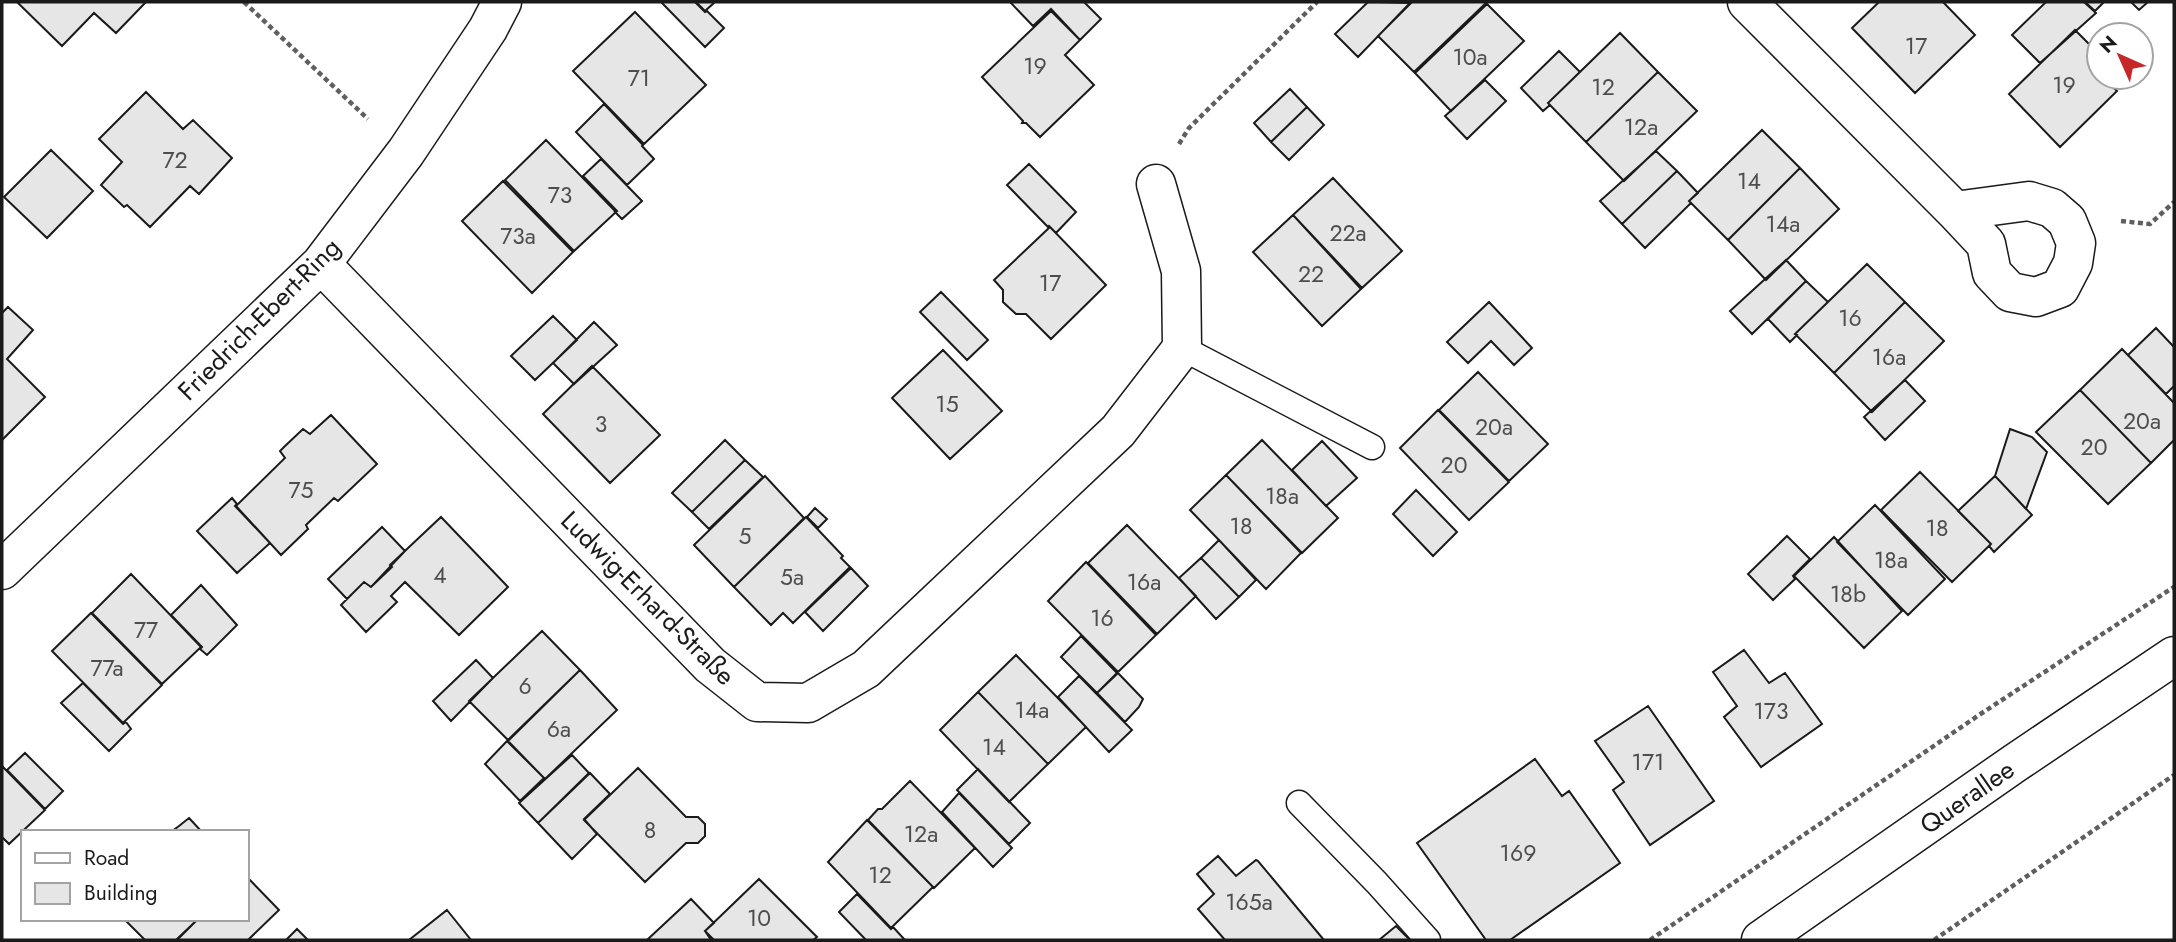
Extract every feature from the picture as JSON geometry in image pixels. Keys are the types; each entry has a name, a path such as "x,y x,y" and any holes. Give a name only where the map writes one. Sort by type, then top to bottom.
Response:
{"street":[{"name":"Friedrich-Ebert-Ring","path":"2,570 321,264 406,152 488,29 502,2"},
{"path":"1747,2 1955,211"},
{"path":"1156,184 1181,271 1182,348"},
{"name":"Ludwig-Erhard-Straße","path":"321,264 710,665 757,702 808,703 866,669 1118,431 1182,348"},
{"name":"Querallee","path":"1761,940 2174,656"}],"lane":[{"path":"1182,348 1372,447"},
{"path":"1299,803 1428,940"}],"path":[{"path":"244,2 345,99 406,152"},
{"path":"1156,184 1189,128 1317,2"},
{"path":"2150,223 2174,202"},
{"path":"1650,940 1979,715 2174,587"},
{"path":"1934,940 2174,775"}],"building":[{"path":"17,2 146,2 116,33 94,13 62,46"},
{"path":"661,2 695,2 724,28 705,47"},
{"path":"696,2 715,2 705,11"},
{"path":"1010,2 1084,2 1101,19 1080,40 1051,9 1033,26"},
{"path":"1368,2 1410,3 1358,57 1335,34"},
{"path":"1412,2 1486,3 1414,72 1378,36"},
{"path":"1879,2 1943,2 1975,35 1915,93 1852,28"},
{"path":"2046,2 2084,2 2096,13 2040,63 2012,35"},
{"path":"2085,2 2104,2 2095,11"},
{"path":"2131,2 2148,2 2139,10"},
{"path":"1487,4 1524,41 1451,111 1415,73"},
{"path":"1051,11 1080,40 1065,55 1094,85 1040,137 1026,123 1022,123 982,77"},
{"path":"635,12 706,85 644,144 573,71"},
{"path":"2075,30 2085,40 2085,91 2117,91 2060,147 2009,94"},
{"path":"1620,33 1658,72 1586,142 1548,103"},
{"path":"1559,51 1580,72 1543,111 1521,88"},
{"path":"1658,72 1697,111 1624,181 1586,142"},
{"path":"1485,80 1506,101 1467,139 1445,116"},
{"path":"1290,89 1307,107 1271,142 1254,123"},
{"path":"146,92 183,129 193,120 232,158 199,194 190,186 150,227 101,185 122,162 99,139"},
{"path":"604,104 654,159 627,185 576,132"},
{"path":"1307,107 1324,125 1289,160 1271,142"},
{"path":"1762,130 1800,168 1728,240 1689,201"},
{"path":"546,140 616,212 574,251 505,180"},
{"path":"51,150 93,191 47,238 4,197"},
{"path":"1656,151 1677,171 1622,224 1600,201"},
{"path":"601,159 642,201 622,219 583,176"},
{"path":"1029,164 1076,212 1056,233 1007,185"},
{"path":"1800,168 1839,209 1766,280 1728,240"},
{"path":"1677,171 1698,193 1645,248 1622,224"},
{"path":"1333,178 1402,251 1362,288 1293,215"},
{"path":"503,181 573,252 532,293 462,221"},
{"path":"1293,215 1361,289 1322,326 1253,252"},
{"path":"1050,227 1106,285 1051,339 1026,314 1016,314 1003,302 1003,290 994,280"},
{"path":"1786,260 1806,281 1752,334 1730,311"},
{"path":"1867,264 1905,302 1834,373 1795,334"},
{"path":"1806,281 1828,302 1790,342 1768,319"},
{"path":"941,292 988,340 967,360 920,312"},
{"path":"1489,302 1532,348 1514,365 1491,341 1468,363 1447,342"},
{"path":"1905,302 1944,341 1872,412 1834,373"},
{"path":"8,307 33,330 7,359 45,397 2,440 2,313"},
{"path":"553,316 577,340 535,380 511,356"},
{"path":"594,322 617,345 574,384 553,363"},
{"path":"2156,328 2174,347 2174,386 2166,394 2128,355"},
{"path":"2122,349 2174,403 2174,440 2151,463 2080,390"},
{"path":"943,350 1002,411 950,459 892,398"},
{"path":"592,366 660,435 610,483 543,414"},
{"path":"1478,372 1548,444 1509,481 1439,410"},
{"path":"1905,380 1925,401 1885,440 1864,417"},
{"path":"2080,390 2151,463 2108,504 2036,432"},
{"path":"1438,410 1509,482 1469,520 1400,448"},
{"path":"331,415 377,464 338,501 334,498 306,525 308,529 281,555 236,506 285,458 280,451 284,447 303,429 310,434"},
{"path":"2010,429 2032,437 2047,452 2026,509 1995,476"},
{"path":"725,440 745,460 692,512 672,493"},
{"path":"1262,440 1338,518 1302,553 1226,475"},
{"path":"1322,441 1357,478 1326,506 1292,470"},
{"path":"745,460 763,477 709,529 692,512"},
{"path":"1920,472 1991,544 1952,582 1881,510"},
{"path":"1226,475 1301,553 1266,589 1190,510"},
{"path":"765,476 804,518 734,587 694,545"},
{"path":"1995,476 2032,515 1994,552 1989,546 1991,544 1958,511"},
{"path":"1416,490 1457,532 1433,556 1393,514"},
{"path":"232,498 237,504 235,506 270,543 237,573 197,531"},
{"path":"1875,505 1945,579 1908,615 1837,542"},
{"path":"815,508 827,519 818,528 807,517"},
{"path":"441,517 508,587 459,635 405,582 391,596 397,602 366,632 341,605 364,582 371,587 392,567 390,565"},
{"path":"806,517 850,567 793,623 783,613 771,625 734,587"},
{"path":"1127,525 1196,596 1157,634 1088,563"},
{"path":"382,527 405,551 371,587 364,582 347,599 328,579"},
{"path":"1787,536 1810,559 1793,576 1795,579 1773,600 1748,574"},
{"path":"1834,537 1902,611 1864,648 1794,576"},
{"path":"1219,540 1256,580 1239,597 1201,558"},
{"path":"1201,558 1239,597 1216,619 1179,578"},
{"path":"1086,562 1156,635 1118,672 1048,601"},
{"path":"851,568 868,586 823,631 805,612"},
{"path":"131,574 201,647 162,684 92,613"},
{"path":"201,585 237,625 207,655 171,615"},
{"path":"91,613 162,685 123,723 52,651"},
{"path":"542,631 580,670 508,740 469,701"},
{"path":"1081,636 1117,673 1097,693 1061,657"},
{"path":"1744,650 1769,683 1785,673 1822,724 1761,767 1724,717 1737,706 1713,672"},
{"path":"1016,655 1086,727 1048,764 978,692"},
{"path":"476,660 493,678 451,721 433,701"},
{"path":"580,670 617,710 545,779 508,741"},
{"path":"1118,673 1143,699 1125,722 1097,693"},
{"path":"1079,676 1132,730 1109,752 1058,697"},
{"path":"83,683 131,729 109,751 61,703"},
{"path":"978,692 1048,764 1009,802 940,730"},
{"path":"1648,706 1714,801 1650,845 1613,790 1624,782 1595,741"},
{"path":"507,741 544,778 520,801 485,764"},
{"path":"25,753 63,791 45,809 7,770"},
{"path":"572,755 589,773 538,823 519,803"},
{"path":"1535,759 1562,796 1569,791 1620,863 1510,940 1486,940 1417,843"},
{"path":"2,766 45,810 9,844 2,837"},
{"path":"638,768 686,817 698,817 705,824 705,836 698,843 686,843 645,882 584,820"},
{"path":"978,769 1030,823 1009,844 957,790"},
{"path":"590,773 610,794 584,819 597,834 572,859 538,823"},
{"path":"910,781 975,848 934,888 868,820"},
{"path":"959,793 1012,848 993,867 942,812"},
{"path":"189,818 200,830 174,830"},
{"path":"867,820 933,887 891,928 828,862"},
{"path":"1218,856 1236,876 1258,861 1324,940 1225,940 1198,909 1214,894 1197,874"},
{"path":"248,878 279,910 248,940 177,940 196,921 248,921"},
{"path":"759,879 817,937 813,940 714,940 705,931"},
{"path":"857,894 905,940 866,940 839,912"},
{"path":"691,899 714,923 705,931 711,940 647,940"},
{"path":"447,910 471,940 409,940"},
{"path":"126,921 196,921 176,940 145,940"},
{"path":"1396,926 1410,940 1379,940"},
{"path":"297,929 308,940 286,940"}]}
